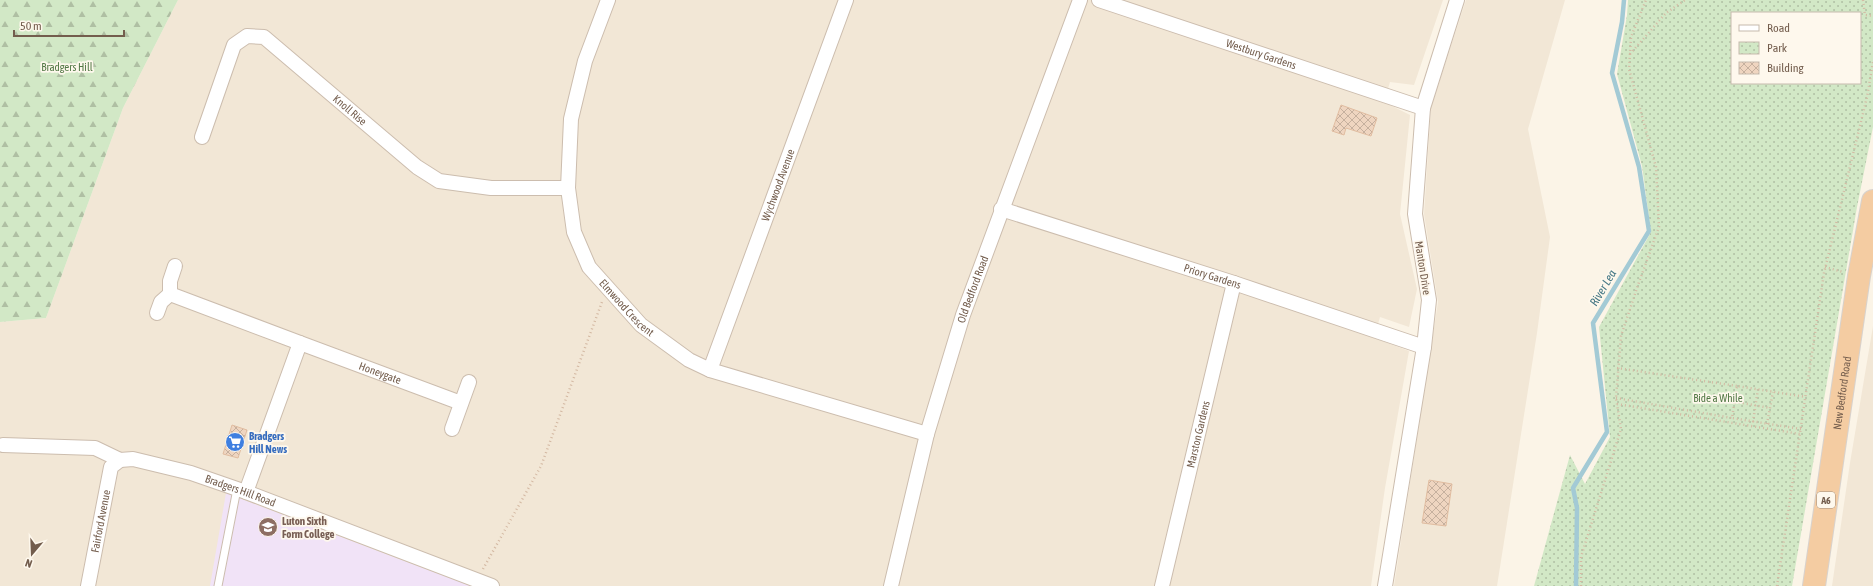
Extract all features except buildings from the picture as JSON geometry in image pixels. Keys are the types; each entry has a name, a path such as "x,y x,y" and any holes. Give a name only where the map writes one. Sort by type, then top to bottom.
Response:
{"highway":[{"name":"New Bedford Road","path":"1814,586 1866,278 1873,201"}],"street":[{"name":"Elmwood Crescent","path":"608,0 585,61 571,119 568,188 574,232 590,267 641,325 689,360 710,370 927,434"},
{"name":"Wychwood Avenue","path":"710,370 846,0"},
{"name":"Old Bedford Road","path":"891,586 927,434 963,315 1001,209 1080,0"},
{"name":"Westbury Gardens","path":"1099,0 1423,108"},
{"name":"Manton Drive","path":"1385,586 1424,347 1428,300 1415,214 1423,108 1456,0"},
{"name":"Knoll Rise","path":"202,137 234,45 247,36 264,37 417,168 439,180 490,188 568,188"},
{"name":"Priory Gardens","path":"1001,209 1234,283 1424,347"},
{"path":"157,313 162,302 170,294 170,281 175,266"},
{"name":"Marston Gardens","path":"1162,586 1234,283"},
{"name":"Honeygate","path":"170,294 461,403"},
{"path":"242,490 300,343"},
{"path":"452,429 469,382"},
{"name":"Bradgers Hill Road","path":"3,445 95,448 120,460 132,459 191,473 242,490 492,586"},
{"name":"Fairford Avenue","path":"88,586 111,467 120,460"}],"lane":[{"path":"218,586 242,490"}],"path":[{"path":"1581,586 1582,557 1621,429 1616,398 1617,368 1621,336 1659,227 1656,168 1630,69 1631,37 1646,0"},
{"path":"1630,54 1666,13 1685,0"},
{"path":"1863,0 1865,15 1873,16"},
{"path":"1777,586 1824,273 1867,97 1873,62"},
{"path":"476,580 541,466 607,288"},
{"path":"1617,368 1806,397"},
{"path":"1732,418 1733,402 1737,386"},
{"path":"1753,422 1758,389"},
{"path":"1767,424 1773,392"},
{"path":"1616,398 1801,430"},
{"path":"1733,402 1770,408"},
{"path":"1617,404 1800,434"}],"shaded area":[{"path":"178,0 1443,0 1414,85 1390,82 1384,102 1410,115 1400,214 1417,289 1409,327 1380,317 1374,338 1409,351 1385,488 1371,586 0,586 0,322 46,318 123,108"},
{"path":"1466,0 1565,0 1528,129 1550,237 1537,333 1497,586 1394,586 1438,302 1424,214 1431,107"},
{"path":"1873,326 1873,586 1832,586 1850,463"},
{"name":"Luton Sixth Form College","path":"226,493 407,562 471,586 210,586"}],"green space":[{"name":"Bradgers Hill","path":"0,0 178,0 123,108 46,318 0,322"},
{"name":"Bide a While","path":"1628,0 1873,0 1873,127 1857,207 1792,586 1534,586 1570,455 1585,484 1610,437 1599,327 1651,232 1642,166 1617,74 1627,15"}],"waterway":[{"name":"River Lea","path":"1576,586 1577,508 1573,488 1607,432 1593,323 1649,231 1639,167 1612,73 1622,22 1624,0"}],"place":[{"name":"Bradgers Hill News","path":"235,442"},
{"name":"Luton Sixth Form College","path":"268,527"}]}
